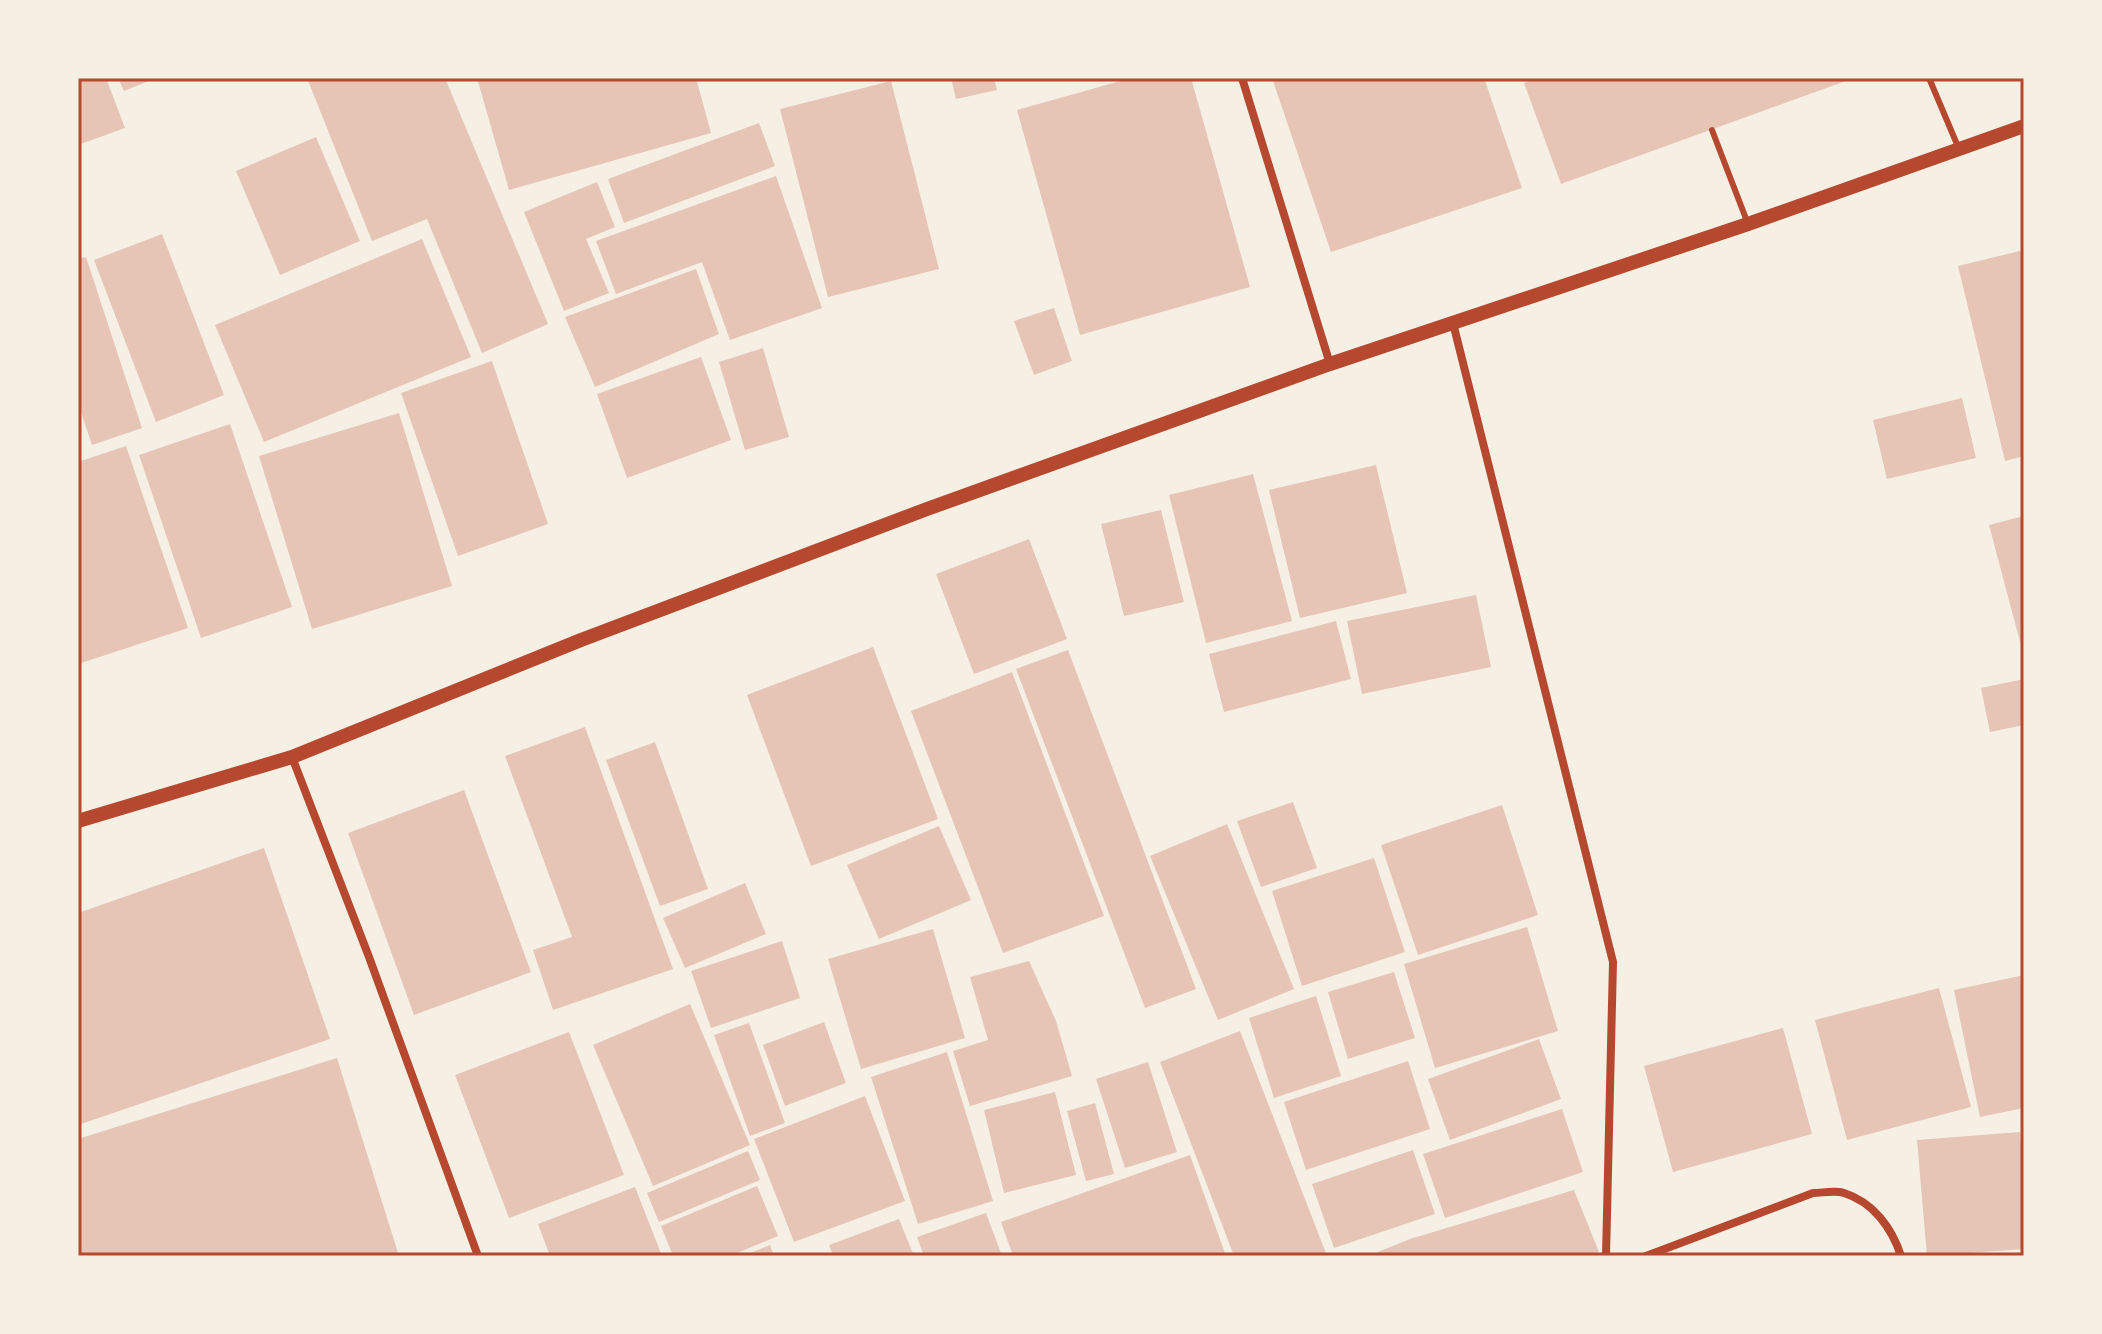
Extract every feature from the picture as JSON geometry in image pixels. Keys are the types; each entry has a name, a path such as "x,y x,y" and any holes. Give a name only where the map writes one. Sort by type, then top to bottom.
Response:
{"street":[{"path":"1242,78 1330,364"},
{"path":"78,821 292,757 610,629 927,509 1330,364 1748,224 2024,126"},
{"path":"1453,323 1613,962 1606,1256"},
{"path":"292,757 478,1256"},
{"path":"1646,1256 1813,1193 1842,1192 1866,1204 1886,1224 1901,1256"}],"lane":[{"path":"1929,78 1959,149"},
{"path":"1712,130 1748,224"}],"building":[{"path":"78,78 106,78 125,128 78,145"},
{"path":"118,78 156,78 124,91"},
{"path":"307,78 445,78 548,324 482,353 427,219 372,241"},
{"path":"477,78 696,78 711,133 509,190"},
{"path":"951,78 994,78 997,90 956,99"},
{"path":"1131,78 1191,78 1250,287 1080,335 1017,110"},
{"path":"1272,78 1484,78 1522,188 1331,252"},
{"path":"1537,78 1854,78 1561,184 1524,83"},
{"path":"891,81 939,269 828,297 780,109"},
{"path":"759,123 775,166 624,223 608,179"},
{"path":"316,137 360,241 280,275 236,171"},
{"path":"776,176 822,308 730,340 702,262 616,294 596,241"},
{"path":"597,182 615,227 586,239 609,293 564,311 524,212"},
{"path":"162,234 224,395 156,422 94,260"},
{"path":"422,239 471,357 264,442 215,325"},
{"path":"2024,250 2024,456 2005,461 1958,266"},
{"path":"86,257 142,428 92,445 78,403 78,259"},
{"path":"696,269 719,334 595,387 565,317"},
{"path":"1054,308 1072,361 1034,375 1014,321"},
{"path":"763,348 789,437 745,450 719,362"},
{"path":"701,357 731,440 627,478 597,394"},
{"path":"492,361 548,524 458,556 401,393"},
{"path":"1962,398 1976,458 1887,479 1873,420"},
{"path":"399,413 452,586 312,629 259,456"},
{"path":"230,424 292,607 201,638 139,455"},
{"path":"126,446 188,628 78,664 78,462"},
{"path":"1376,465 1407,593 1300,618 1269,490"},
{"path":"1253,474 1292,621 1206,643 1169,495"},
{"path":"1161,510 1184,602 1124,616 1101,524"},
{"path":"2024,516 2024,652 2023,653 1989,525"},
{"path":"1029,539 1067,639 974,674 936,574"},
{"path":"1476,595 1491,667 1362,694 1347,621"},
{"path":"1336,621 1351,679 1224,712 1209,654"},
{"path":"873,647 938,819 811,866 747,695"},
{"path":"1068,650 1196,989 1145,1008 1016,669"},
{"path":"1012,672 1104,916 1003,953 911,711"},
{"path":"2024,679 2024,725 1990,732 1981,688"},
{"path":"585,727 673,969 553,1010 533,950 572,937 505,756"},
{"path":"655,742 708,889 660,906 606,760"},
{"path":"464,790 531,972 414,1015 348,833"},
{"path":"1293,802 1317,868 1261,887 1237,821"},
{"path":"1502,805 1538,915 1418,955 1381,845"},
{"path":"1227,824 1294,989 1218,1020 1150,856"},
{"path":"939,826 971,900 879,939 847,865"},
{"path":"264,848 330,1039 78,1125 78,913"},
{"path":"1374,858 1405,952 1302,986 1272,891"},
{"path":"745,883 766,934 685,968 663,918"},
{"path":"1527,927 1558,1031 1435,1068 1404,964"},
{"path":"933,929 965,1038 861,1069 828,959"},
{"path":"782,941 800,998 711,1028 691,971"},
{"path":"1029,961 1056,1021 1072,1076 970,1106 953,1051 988,1040 970,977"},
{"path":"1394,972 1415,1038 1348,1059 1328,992"},
{"path":"2024,975 2024,1108 1980,1117 1954,990"},
{"path":"1939,988 1971,1107 1847,1140 1815,1020"},
{"path":"1316,996 1341,1076 1274,1098 1249,1018"},
{"path":"690,1004 750,1145 653,1186 593,1045"},
{"path":"824,1022 846,1083 785,1106 763,1045"},
{"path":"749,1023 785,1123 750,1136 714,1035"},
{"path":"1783,1028 1812,1134 1673,1172 1644,1066"},
{"path":"1240,1031 1327,1256 1234,1256 1160,1062"},
{"path":"569,1032 624,1175 509,1218 455,1075"},
{"path":"1539,1039 1561,1099 1450,1140 1428,1079"},
{"path":"947,1052 993,1201 918,1224 871,1077"},
{"path":"337,1058 399,1256 78,1256 78,1139"},
{"path":"1408,1061 1430,1129 1306,1170 1284,1102"},
{"path":"1148,1062 1177,1152 1125,1168 1096,1079"},
{"path":"1055,1092 1076,1175 1004,1193 984,1110"},
{"path":"865,1096 905,1201 794,1242 754,1139"},
{"path":"1095,1103 1114,1174 1086,1181 1067,1111"},
{"path":"1562,1109 1583,1172 1445,1218 1423,1154"},
{"path":"2020,1132 2024,1249 1927,1256 1917,1140"},
{"path":"1413,1150 1435,1214 1334,1248 1312,1184"},
{"path":"748,1151 760,1180 659,1222 647,1193"},
{"path":"1190,1155 1226,1256 1013,1256 1001,1222"},
{"path":"757,1186 778,1236 730,1256 673,1256 661,1226"},
{"path":"635,1187 662,1256 550,1256 538,1224"},
{"path":"1574,1190 1599,1252 1589,1256 1368,1256 1410,1239"},
{"path":"986,1213 1002,1256 924,1256 917,1237"},
{"path":"899,1219 914,1256 833,1256 829,1245"},
{"path":"770,1245 774,1256 743,1256"}]}
